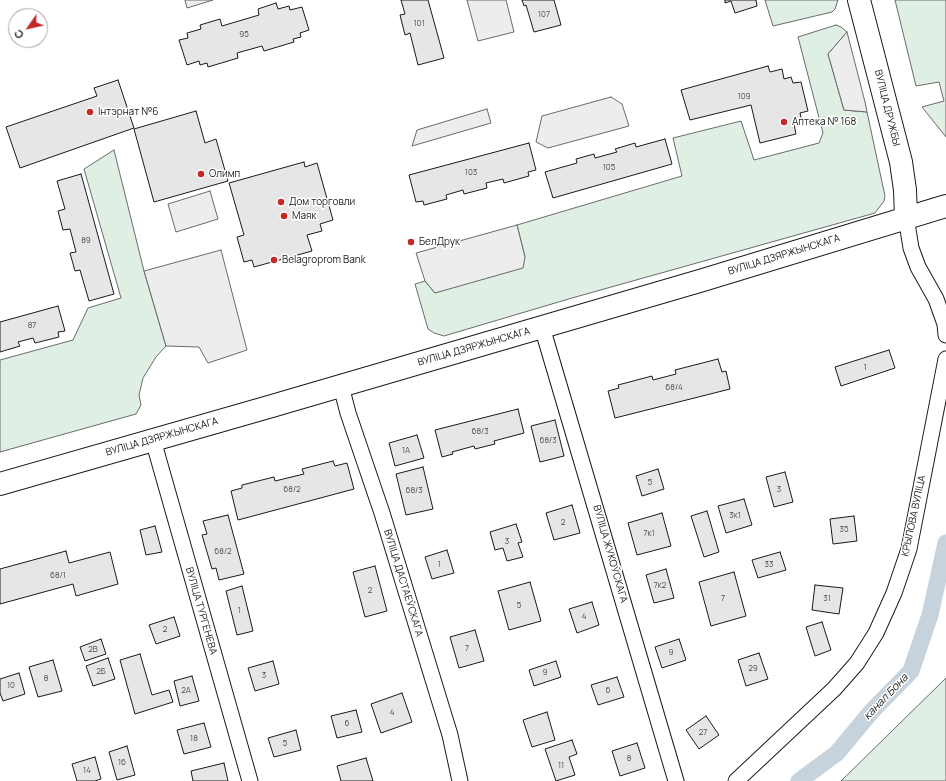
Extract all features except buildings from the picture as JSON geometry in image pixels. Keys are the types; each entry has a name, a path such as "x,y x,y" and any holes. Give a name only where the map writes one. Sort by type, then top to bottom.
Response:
{"main road":[{"name":"ВУЛІЦА ДРУЖБЫ","path":"859,0 901,162 906,217"},
{"name":"ВУЛІЦА ДЗЯРЖЫНСКАГА","path":"0,484 711,278 906,217 946,206"}],"street":[{"path":"906,217 911,248 921,273 936,299 946,335"},
{"name":"ВУЛІЦА ЖУКОЎСКАГА","path":"542,326 676,781"},
{"name":"КРЫЛОВА ВУЛІЦА","path":"736,781 834,689 857,663 876,633 894,593 909,549 946,359"},
{"name":"ВУЛІЦА ДАСТАЕЎСКАГА","path":"341,386 348,414 382,513 450,735 460,781"},
{"name":"ВУЛІЦА ТУРГЕНЕВА","path":"153,440 250,781"}],"green space":[{"path":"765,0 838,0 835,9 832,12 773,26"},
{"path":"895,0 946,0 946,137 922,107 944,101 939,82 916,86"},
{"path":"836,25 847,32 828,54 844,110 867,112 885,196 884,201 875,213 572,298 444,336 434,333 428,329 415,284 425,281 435,293 525,257 517,225 682,176 673,138 741,121 754,160 819,143 823,133 798,37"},
{"path":"114,150 144,271 166,346 156,357 143,378 139,395 141,405 136,414 0,452 0,360 73,340 88,308 121,298 84,169"},
{"path":"946,678 946,781 841,781"}],"shaded area":[{"path":"185,0 213,0 187,8"},
{"path":"467,0 506,0 514,32 478,41"},
{"path":"847,32 867,112 844,110 828,54"},
{"path":"611,97 622,104 629,126 548,148 536,142 542,116"},
{"path":"487,109 491,123 412,146 417,130"},
{"path":"210,191 218,219 176,232 168,204"},
{"path":"517,225 525,257 523,268 435,293 425,281 416,253"},
{"path":"221,250 247,350 208,363 199,347 166,346 144,271"}],"waterway":[{"name":"канал Бона","path":"799,781 837,753 871,712 911,671 930,615 946,543"}],"place":[{"name":"Інтэрнат №6","path":"90,112"},
{"name":"Аптека № 168","path":"784,122"},
{"name":"Олимп","path":"201,174"},
{"name":"Дом торговли","path":"281,202"},
{"name":"Маяк","path":"284,216"},
{"name":"БелДрук","path":"411,242"},
{"name":"Belagroprom Bank","path":"274,260"}]}
